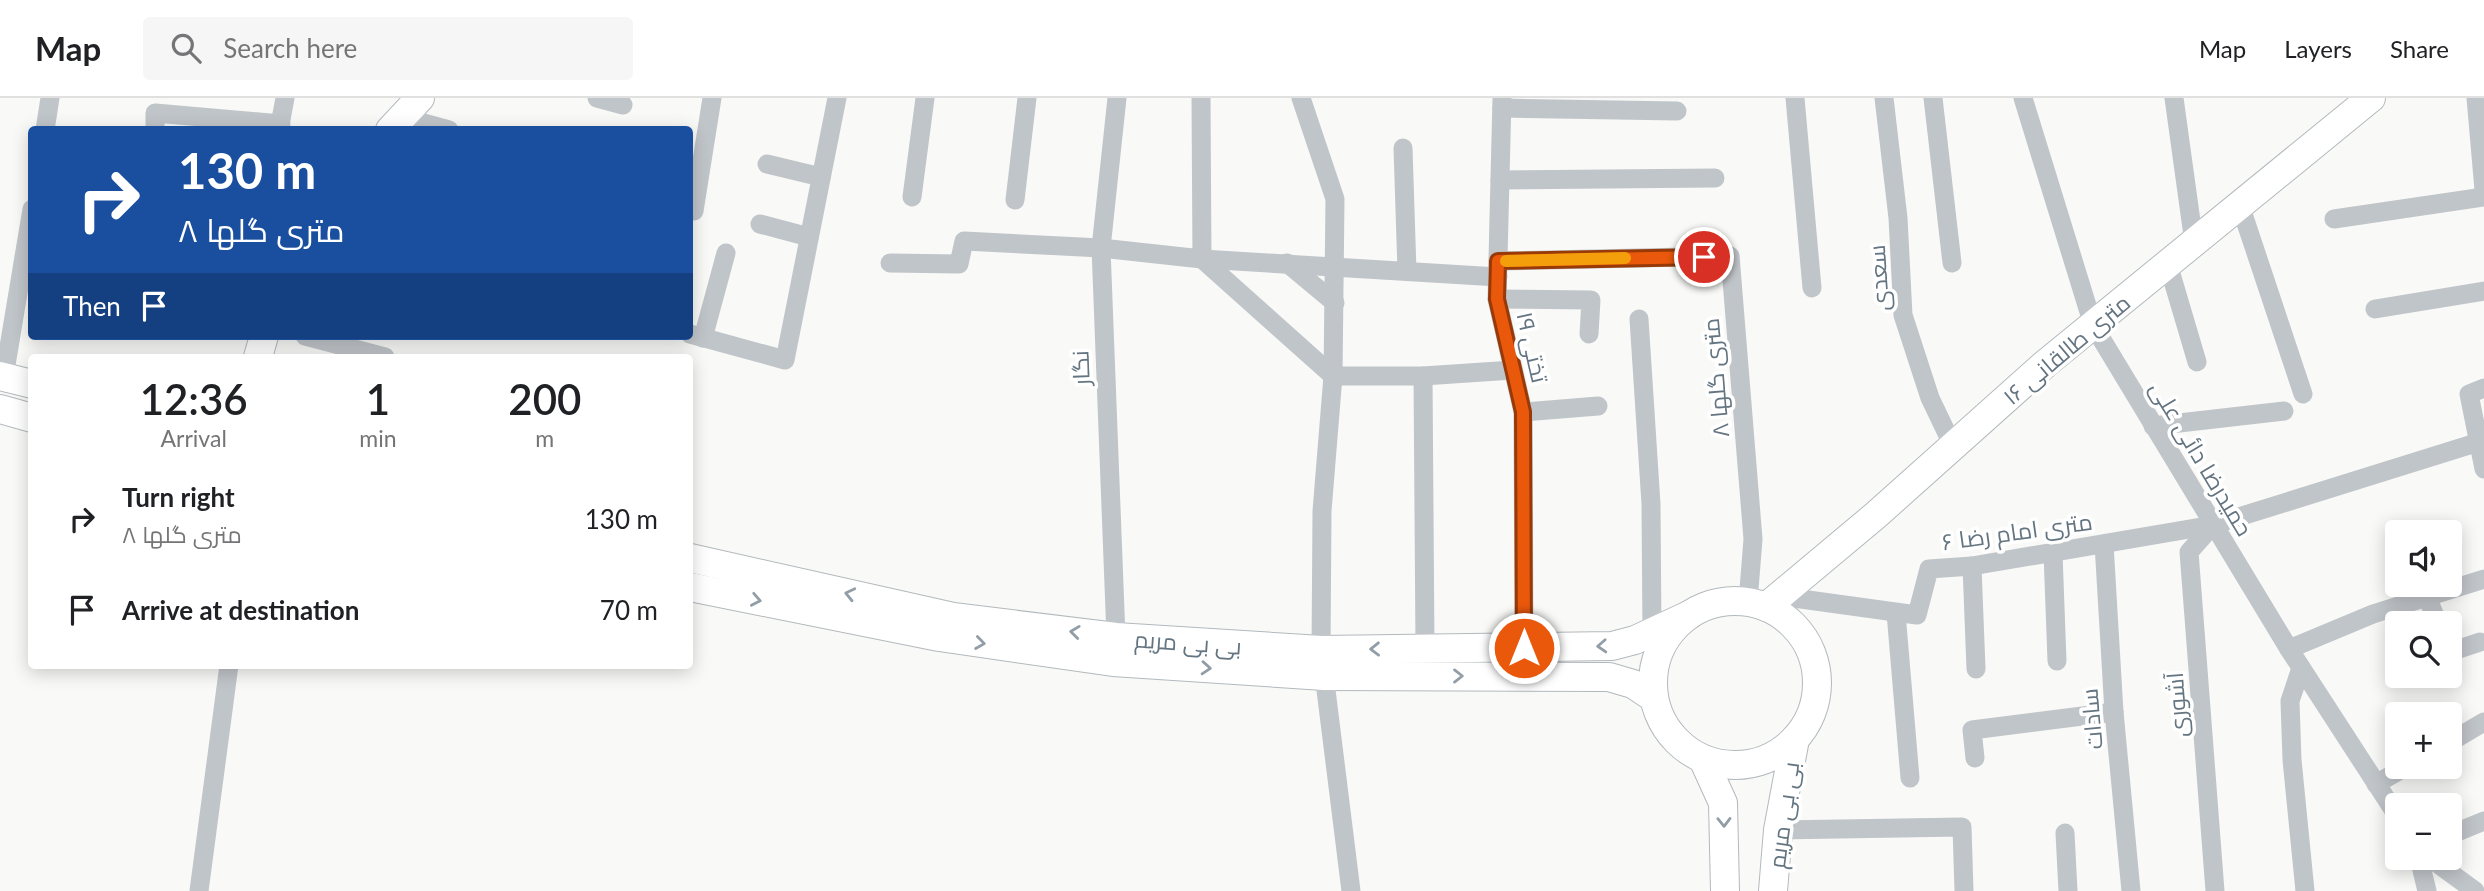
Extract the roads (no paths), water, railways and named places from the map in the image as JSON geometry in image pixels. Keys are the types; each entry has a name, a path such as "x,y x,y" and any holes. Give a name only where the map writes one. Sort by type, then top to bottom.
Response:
{"street":[{"path":"46,126 50,98"},
{"path":"280,126 285,98"},
{"path":"597,98 623,105"},
{"path":"694,211 712,98"},
{"path":"726,253 696,336 785,360 837,98"},
{"path":"912,197 925,98"},
{"path":"1014,200 1027,98"},
{"name":"نگار","path":"1116,637 1101,247 1117,98"},
{"path":"1201,98 1202,259 1333,376 1423,376 1513,370"},
{"path":"1301,98 1335,200 1333,376 1322,511 1323,663 1351,891"},
{"path":"1795,98 1812,288"},
{"name":"سعدی","path":"1884,98 1898,218 1903,315 1930,398 1953,446"},
{"path":"1933,98 1952,264"},
{"name":"حمیدرضا دائی علی","path":"2023,98 2092,326 2289,649 2385,798"},
{"path":"2174,98 2194,243"},
{"name":"۱۶ متری طالقانی","path":"1765,602 1876,515 2045,364 2371,98"},
{"path":"2476,98 2484,190"},
{"path":"1502,103 1676,111"},
{"name":"تختی ۱۹","path":"1502,103 1497,299 1523,412 1524,648"},
{"path":"155,126 155,113 271,126"},
{"path":"404,115 437,126"},
{"path":"1403,148 1407,271"},
{"path":"767,164 821,177"},
{"path":"1500,180 1715,178"},
{"path":"2334,219 2484,197"},
{"path":"2240,205 2303,394"},
{"path":"760,224 809,237"},
{"path":"28,231 2,376 28,383"},
{"path":"890,263 958,264 964,241 1101,247 1202,259 1407,271 1498,269"},
{"name":"۸ متری گلها","path":"1498,269 1730,256 1753,539 1765,602"},
{"path":"1287,263 1335,303"},
{"path":"2168,264 2197,362"},
{"path":"2375,309 2484,291"},
{"path":"1497,299 1591,300 1589,334"},
{"path":"1639,319 1651,504 1652,633"},
{"path":"320,340 374,354"},
{"path":"1423,376 1425,648"},
{"path":"2484,388 2469,394 2484,469"},
{"path":"1523,412 1598,406"},
{"path":"0,409 28,417"},
{"path":"2153,426 2284,411"},
{"name":"۶ متری امام رضا","path":"1896,613 1917,615 1929,569 1972,566 2213,525 2479,442"},
{"name":"آشوری","path":"2213,525 2189,552 2215,891"},
{"name":"سادات","path":"2104,544 2114,712 2132,891"},
{"path":"2053,553 2057,661"},
{"name":"بی بی مریم","path":"693,559 953,617 1323,663 1425,648 1612,646 1652,633 1689,615"},
{"path":"1972,566 1976,669"},
{"path":"2462,586 2484,579"},
{"name":"بی بی مریم","path":"693,588 939,637 1113,662 1323,663 1609,677 1633,684 1654,698"},
{"path":"2289,649 2373,614 2427,597 2433,611"},
{"path":"1765,602 1804,639 1814,662 1817,686 1803,729 1795,739 1769,758 1744,765 1727,765 1703,759 1679,744 1663,723 1654,698 1653,674 1659,651 1671,631 1689,615 1717,602 1765,602 1896,613 1910,778"},
{"path":"2462,648 2480,642"},
{"path":"2301,668 2290,701 2292,760 2305,891"},
{"path":"199,891 228,669"},
{"path":"1975,758 1972,730 2114,712"},
{"path":"2462,734 2484,722"},
{"name":"بی بی مریم","path":"1773,891 1778,830 1795,739"},
{"path":"1703,759 1723,803 1725,891"},
{"path":"2376,784 2385,779"},
{"path":"2462,830 2484,821"},
{"path":"1778,830 1962,827 1964,891"},
{"path":"2066,833 2068,891"},
{"path":"2422,870 2427,891"},
{"path":"2451,870 2475,884"}]}
